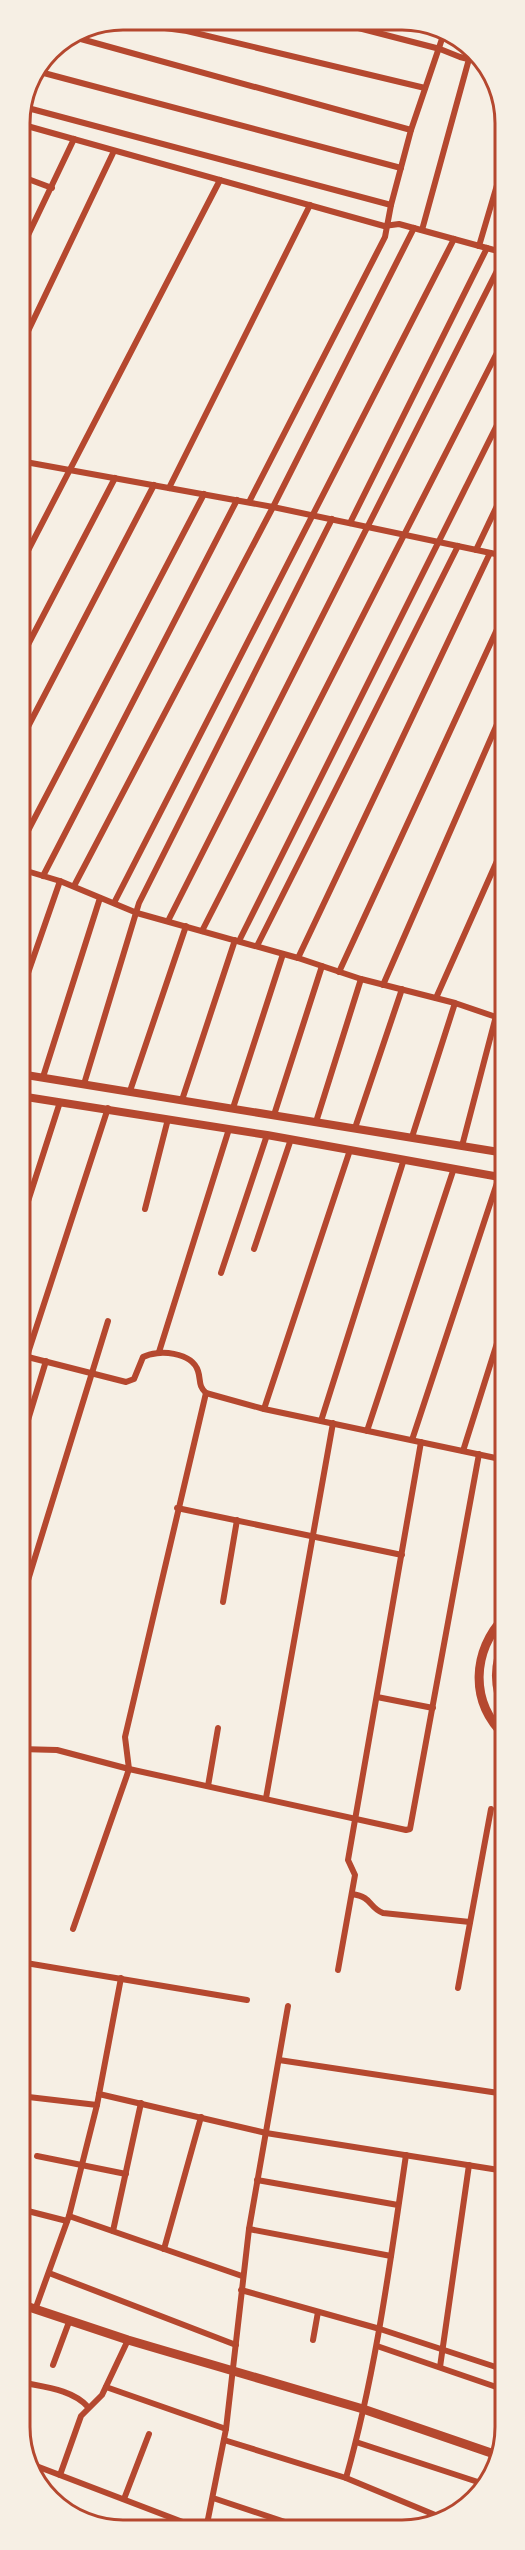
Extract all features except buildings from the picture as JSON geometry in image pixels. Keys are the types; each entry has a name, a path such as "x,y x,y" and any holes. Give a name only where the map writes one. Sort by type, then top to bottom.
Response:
{"main road":[{"path":"30,1075 495,1151"},
{"path":"30,1098 108,1108 495,1176"},
{"path":"495,1631 486,1644 478,1676 483,1705 495,1724"},
{"path":"30,2308 128,2340 363,2409 491,2453"}],"street":[{"path":"180,30 425,88"},
{"path":"366,30 469,59 422,230"},
{"path":"82,39 411,130"},
{"path":"249,502 383,243 411,130 442,39"},
{"path":"45,73 401,168"},
{"path":"31,109 391,206"},
{"path":"30,127 387,226 399,224 495,251"},
{"path":"30,232 74,139"},
{"path":"30,327 114,151"},
{"path":"30,180 52,188"},
{"path":"30,546 220,180"},
{"path":"350,523 483,247 495,198"},
{"path":"169,488 310,205"},
{"path":"74,886 273,507 414,228"},
{"path":"114,903 453,239"},
{"path":"168,921 495,274"},
{"path":"202,931 495,357"},
{"path":"182,1100 237,941 495,429"},
{"path":"30,463 312,514 493,553"},
{"path":"30,641 115,478"},
{"path":"30,723 154,485"},
{"path":"30,827 204,494"},
{"path":"43,876 237,500"},
{"path":"476,550 495,510"},
{"path":"84,1084 139,903 332,519"},
{"path":"257,946 458,546"},
{"path":"298,958 495,550"},
{"path":"339,972 495,634"},
{"path":"383,985 495,729"},
{"path":"436,998 495,865"},
{"path":"30,871 74,886 137,913 495,1016"},
{"path":"30,967 60,881"},
{"path":"43,1077 100,897"},
{"path":"130,1091 186,926"},
{"path":"233,1108 283,954"},
{"path":"274,1115 322,966"},
{"path":"316,1122 361,979"},
{"path":"355,1128 402,989"},
{"path":"412,1137 455,1003"},
{"path":"462,1146 495,1020"},
{"path":"30,1195 60,1102"},
{"path":"30,1335 108,1108"},
{"path":"145,1209 168,1119"},
{"path":"159,1352 229,1129"},
{"path":"221,1273 267,1135"},
{"path":"254,1249 291,1139"},
{"path":"264,1409 350,1150"},
{"path":"321,1421 404,1159"},
{"path":"367,1431 454,1168"},
{"path":"412,1440 495,1197"},
{"path":"30,1574 108,1321"},
{"path":"463,1451 495,1350"},
{"path":"30,1357 130,1382 134,1379 143,1357 159,1352 192,1361 199,1372 201,1389 206,1393 264,1409 495,1458"},
{"path":"30,1413 46,1361"},
{"path":"73,1929 129,1768 125,1737 177,1508 206,1393"},
{"path":"266,1798 333,1424"},
{"path":"338,1970 355,1875 348,1860 421,1442"},
{"path":"30,1749 57,1750 208,1786 406,1830 410,1829 479,1454"},
{"path":"177,1508 402,1555"},
{"path":"223,1602 237,1520"},
{"path":"377,1697 433,1708"},
{"path":"208,1786 218,1728"},
{"path":"458,1988 491,1809"},
{"path":"352,1894 365,1897 383,1913 470,1922"},
{"path":"30,1964 248,2000"},
{"path":"35,2310 68,2219 82,2165 97,2105 121,1978"},
{"path":"208,2520 226,2429 242,2276 256,2180 288,2006"},
{"path":"279,2060 495,2092"},
{"path":"99,2094 266,2133 495,2169"},
{"path":"30,2097 97,2105"},
{"path":"113,2231 141,2103"},
{"path":"164,2249 201,2117"},
{"path":"346,2478 377,2346 405,2155"},
{"path":"37,2156 126,2174"},
{"path":"440,2367 469,2165"},
{"path":"256,2180 398,2205"},
{"path":"30,2211 113,2231 242,2276"},
{"path":"249,2229 391,2256"},
{"path":"49,2273 236,2345"},
{"path":"241,2290 380,2329 495,2367"},
{"path":"313,2340 318,2312"},
{"path":"53,2365 69,2322"},
{"path":"60,2475 81,2416 98,2400 128,2340"},
{"path":"377,2346 495,2386"},
{"path":"30,2384 68,2393 82,2400 88,2407"},
{"path":"106,2387 226,2429"},
{"path":"124,2499 149,2434"},
{"path":"224,2440 346,2478 434,2514"},
{"path":"356,2442 477,2482"},
{"path":"40,2467 178,2520"},
{"path":"213,2498 279,2520"}]}
